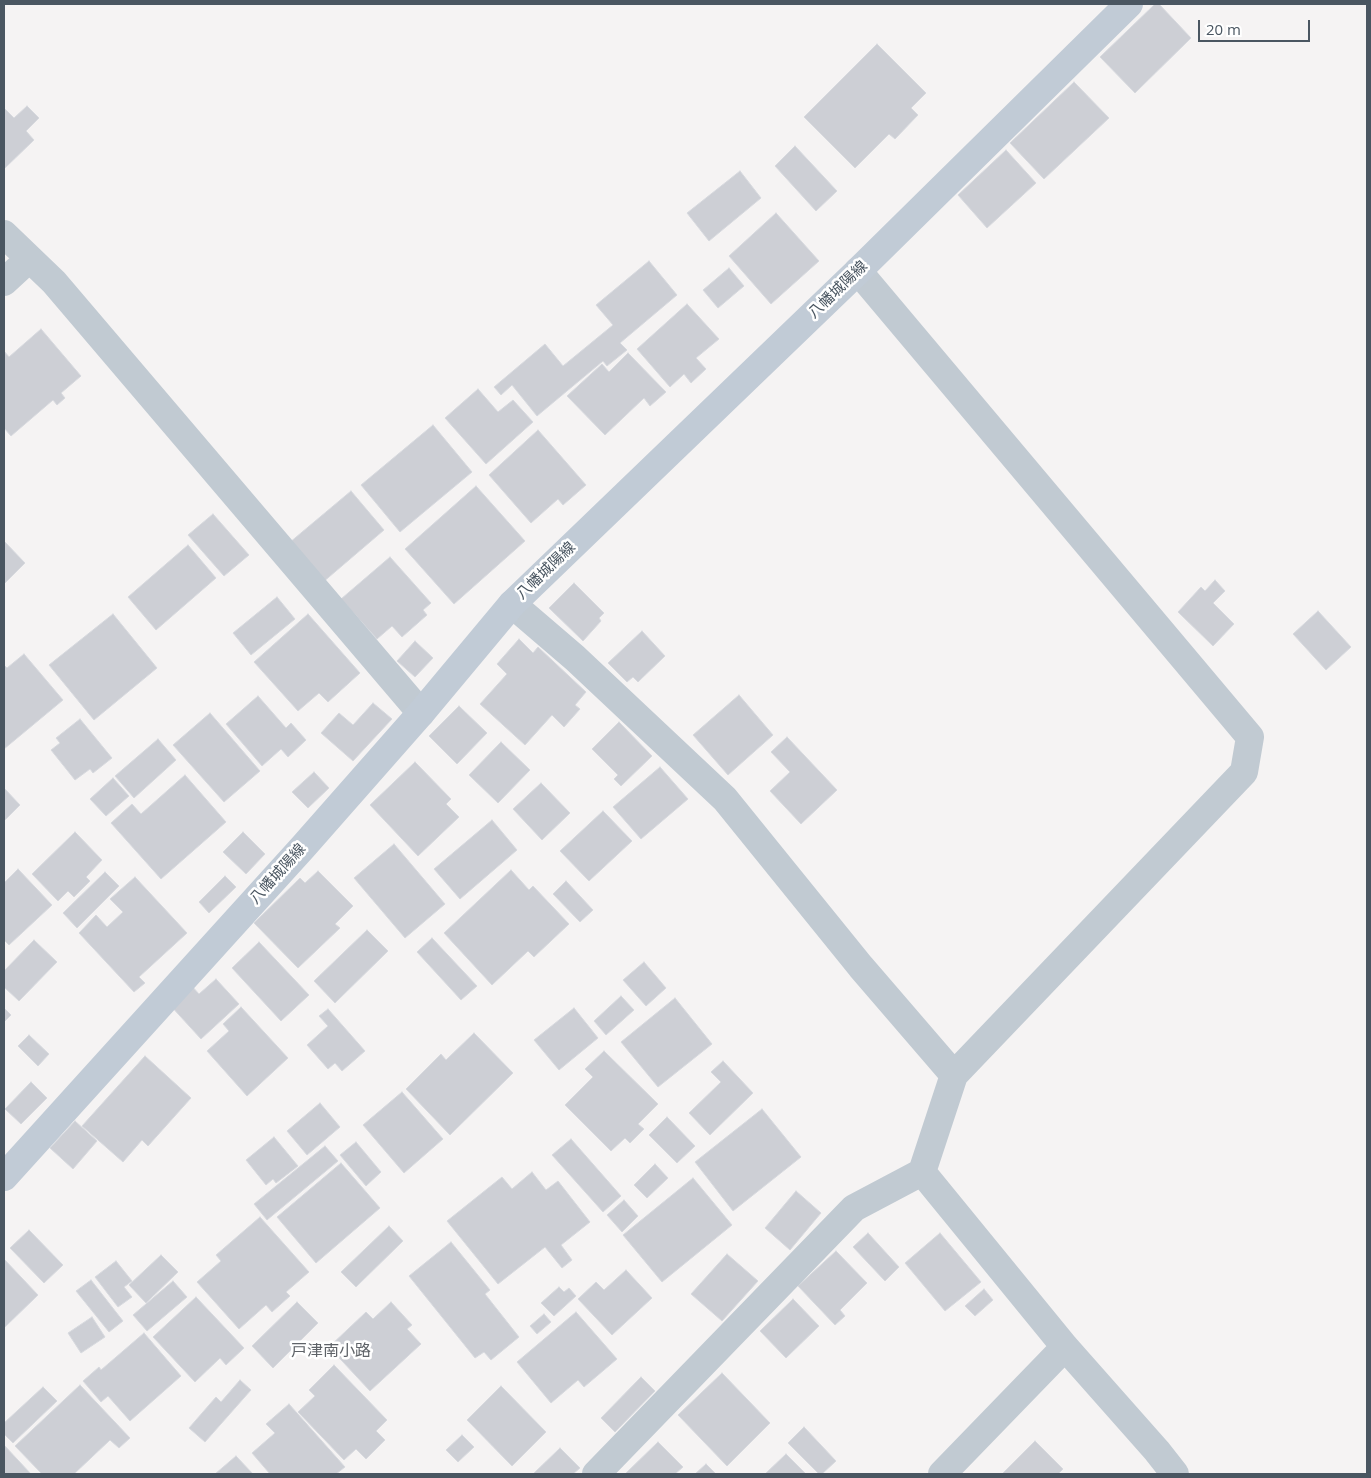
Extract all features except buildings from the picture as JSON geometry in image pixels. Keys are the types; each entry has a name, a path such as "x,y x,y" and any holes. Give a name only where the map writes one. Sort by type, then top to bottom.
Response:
{"main road":[{"name":"八幡城陽線","path":"4,1177 296,855 421,713 512,604 858,271 1129,4"}],"street":[{"path":"4,234 54,282 421,713"},
{"path":"4,282 29,259"},
{"path":"596,1474 854,1208 922,1172 954,1075 1244,772 1250,737 858,271"},
{"path":"512,604 575,658 725,798 861,967 954,1075"},
{"path":"922,1172 1065,1347 1151,1443 1176,1474"},
{"path":"942,1474 1065,1347"}],"district":[{"name":"戸津南小路","path":"331,1351"}]}
